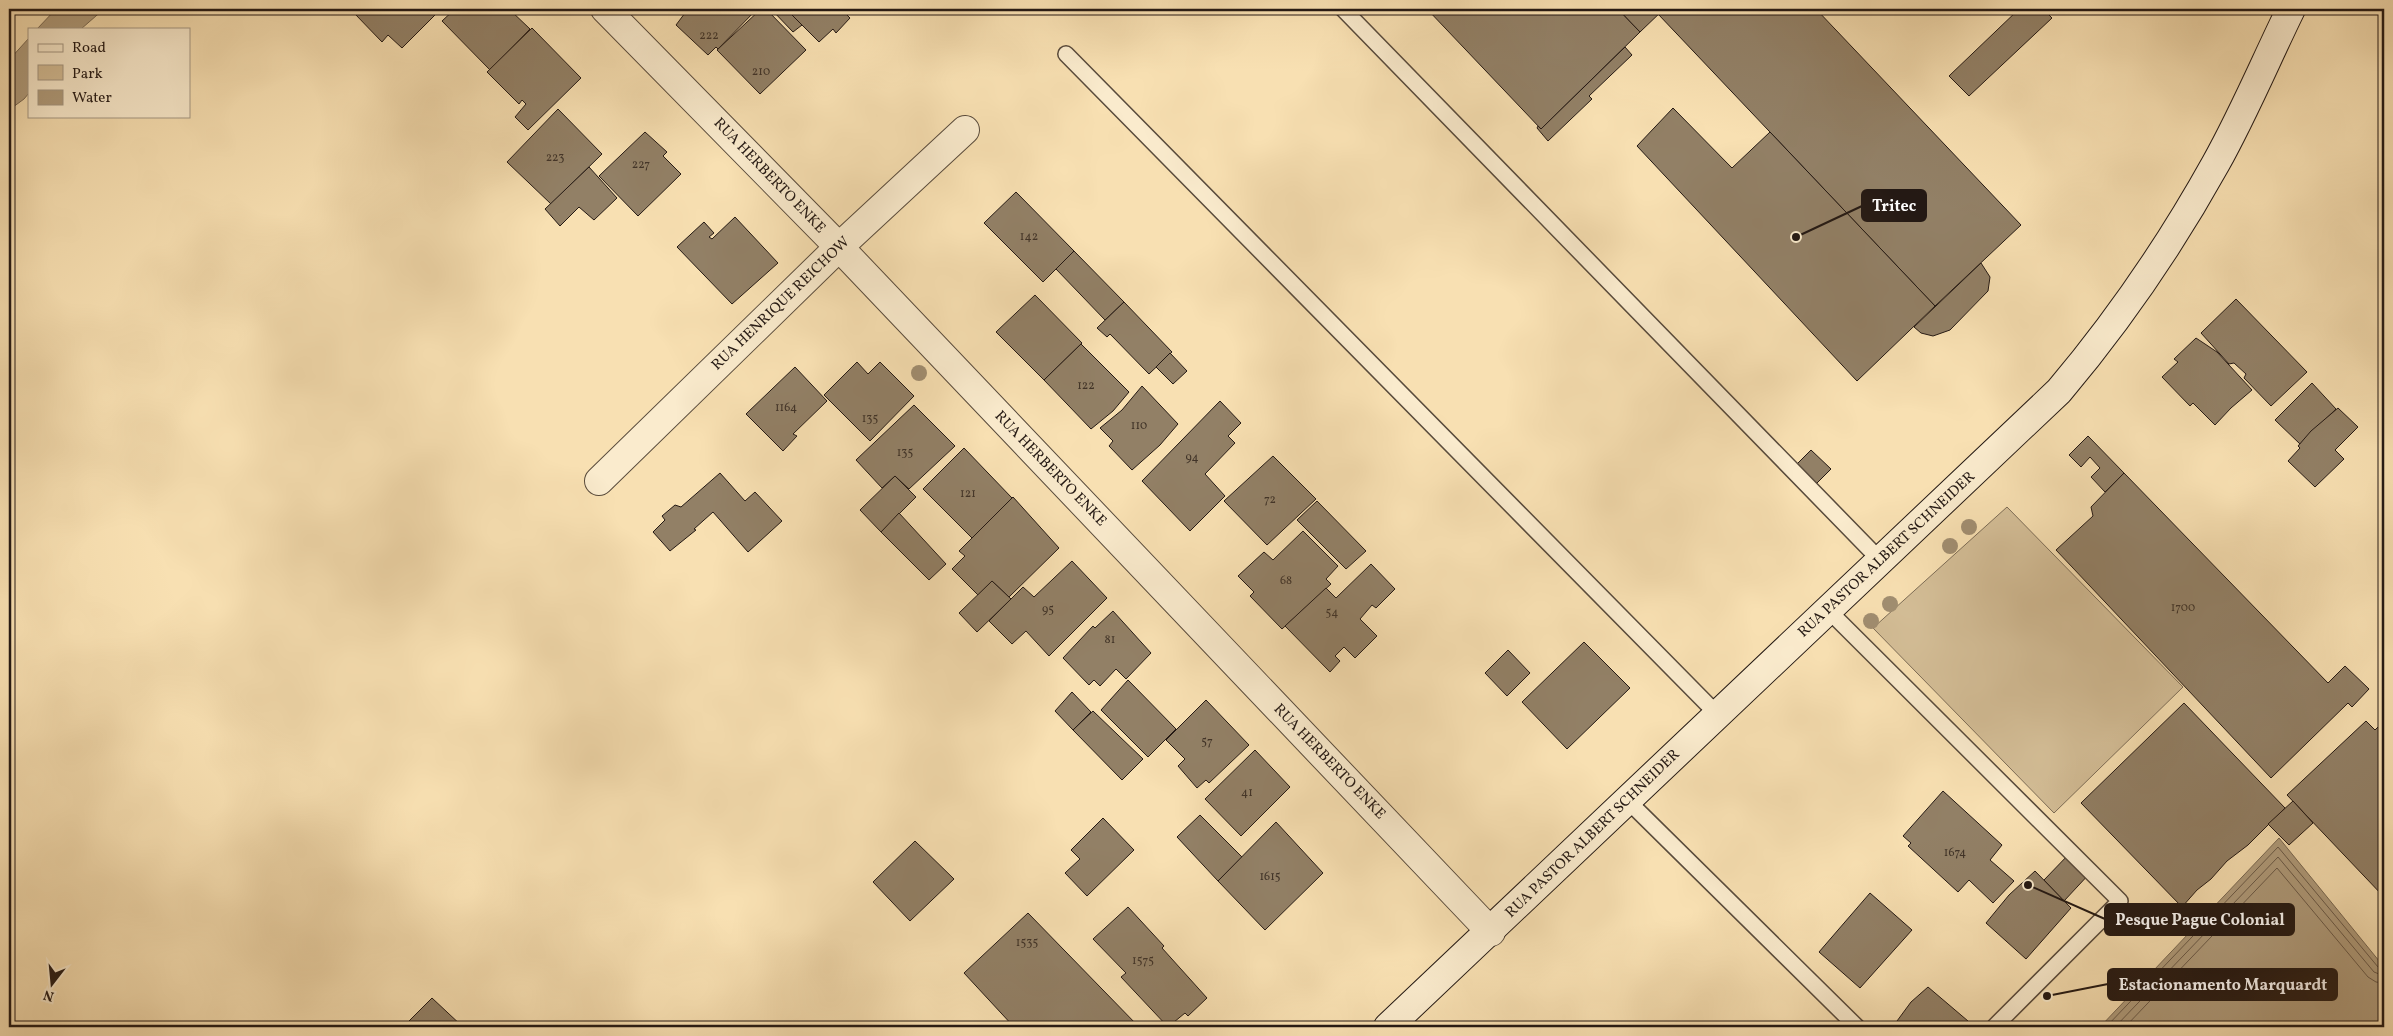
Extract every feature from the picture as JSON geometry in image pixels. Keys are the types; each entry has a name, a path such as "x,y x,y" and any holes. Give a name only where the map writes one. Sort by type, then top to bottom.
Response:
{"street":[{"name":"RUA HERBERTO ENKE","path":"605,9 839,248 1491,932"},
{"name":"RUA PASTOR ALBERT SCHNEIDER","path":"1388,1027 1491,932 2046,405 2104,338 2148,276 2217,162 2291,9"},
{"name":"RUA HENRIQUE REICHOW","path":"598,481 839,248 965,130"}],"lane":[{"path":"1343,9 1880,561"},
{"path":"1066,54 1718,715"},
{"path":"1828,610 2120,901 1994,1027"},
{"path":"1628,801 1857,1027"}],"green space":[{"path":"2007,507 2183,687 2054,813 1873,628"}],"water":[{"path":"56,9 104,9 82,28 38,28"},
{"path":"28,39 28,94 9,110 9,60"},
{"path":"2279,838 2384,967 2384,1027 2100,1027"}],"building":[{"path":"359,9 441,9 402,48 388,35 382,42 355,14"},
{"path":"455,9 509,9 530,29 490,70 442,21"},
{"path":"688,9 757,9 718,49 716,47 708,55 676,25"},
{"path":"761,9 766,9 806,50 760,94 717,50"},
{"path":"771,9 786,9 802,25 793,32"},
{"path":"786,9 841,9 850,18 836,33 833,29 819,42"},
{"path":"1427,9 1618,9 1640,32 1541,129"},
{"path":"1618,9 1664,9 1640,32"},
{"path":"1664,9 1816,9 2021,225 1935,306 1658,14"},
{"path":"2019,9 2043,9 2052,18 1969,96 1949,76"},
{"path":"532,28 581,78 528,130 515,117 526,104 522,100 519,104 487,72"},
{"path":"1625,47 1632,55 1589,96 1592,99 1548,141 1537,128 1538,126 1541,129"},
{"path":"1673,108 1732,168 1770,132 1935,306 1857,381 1637,146"},
{"path":"558,109 602,154 551,204 507,162"},
{"path":"645,132 667,152 663,156 681,174 638,216 599,176"},
{"path":"589,167 617,198 594,220 579,207 560,226 545,209"},
{"path":"1016,192 1074,251 1043,282 984,223"},
{"path":"735,217 778,263 732,304 677,247 704,222 714,233 709,237 712,239"},
{"path":"1074,251 1124,302 1105,320 1056,269"},
{"path":"1981,263 1990,277 1988,291 1950,330 1933,336 1921,333 1914,327"},
{"path":"1035,295 1082,343 1044,380 996,332"},
{"path":"2236,299 2307,372 2271,406 2244,378 2246,374 2234,363 2229,364 2201,333"},
{"path":"1124,302 1172,352 1149,374 1110,334 1107,337 1097,328"},
{"path":"2196,338 2217,352 2252,390 2215,425 2193,403 2190,406 2162,377 2178,362 2174,359"},
{"path":"1081,344 1129,392 1113,411 1091,429 1044,380"},
{"path":"1170,353 1187,371 1173,384 1156,367"},
{"path":"857,362 868,374 880,362 914,396 870,441 824,395"},
{"path":"795,367 827,401 793,434 797,436 783,451 746,414"},
{"path":"2312,383 2336,409 2300,444 2275,420"},
{"path":"1142,386 1178,424 1160,445 1132,470 1109,446 1113,441 1100,428 1122,410"},
{"path":"1220,401 1241,423 1228,436 1235,443 1205,474 1225,496 1190,531 1142,481"},
{"path":"914,405 955,446 909,489 895,476 882,488 856,460"},
{"path":"2338,408 2358,427 2335,450 2344,459 2315,487 2288,461 2300,448 2298,446 2311,431"},
{"path":"2088,436 2124,473 2105,492 2091,477 2100,468 2090,457 2081,467 2069,455"},
{"path":"964,448 1012,498 972,538 923,489"},
{"path":"1811,450 1831,469 1808,492 1789,472"},
{"path":"1273,456 1316,499 1267,545 1224,501"},
{"path":"720,473 745,501 755,492 782,521 748,552 713,512 694,529 696,530 670,551 653,532 665,520 662,516 675,505 681,507"},
{"path":"2124,473 2328,683 2345,666 2369,689 2352,707 2348,703 2271,778 2056,550 2093,516 2091,507"},
{"path":"895,476 916,497 881,532 860,510"},
{"path":"1013,497 1059,548 1009,597 992,581 978,595 952,569 965,556 959,551"},
{"path":"1317,501 1366,551 1346,569 1297,520"},
{"path":"899,513 946,564 929,580 881,532"},
{"path":"1303,531 1338,566 1326,579 1331,584 1282,629 1250,596 1254,592 1238,576 1264,552 1273,560"},
{"path":"1072,561 1107,598 1049,656 1026,631 1012,644 989,621 1023,587 1034,597"},
{"path":"1371,564 1395,589 1376,608 1372,605 1360,619 1377,636 1355,658 1344,647 1335,656 1340,661 1330,672 1285,626 1326,588 1336,598"},
{"path":"992,581 1011,599 977,632 959,613"},
{"path":"1113,611 1151,653 1126,679 1116,669 1100,686 1094,680 1089,685 1063,658 1093,626 1095,628"},
{"path":"1584,642 1630,688 1567,749 1522,702"},
{"path":"1508,650 1530,673 1507,696 1485,673"},
{"path":"1128,680 1176,729 1148,757 1101,710"},
{"path":"1072,692 1091,712 1073,730 1055,711"},
{"path":"1206,700 1249,745 1209,783 1206,780 1197,788 1178,766 1185,759 1166,740"},
{"path":"2184,703 2285,808 2248,845 2227,861 2182,907 2081,803"},
{"path":"1093,711 1143,759 1122,780 1073,730"},
{"path":"2366,721 2375,730 2384,721 2384,897 2287,795"},
{"path":"1255,750 1290,787 1241,836 1205,799"},
{"path":"1943,791 2002,845 1990,860 2014,881 1993,903 1969,880 1958,892 1908,846 1911,843 1903,836"},
{"path":"2293,801 2313,823 2289,845 2268,824"},
{"path":"1200,815 1242,857 1218,881 1177,837"},
{"path":"1103,818 1134,850 1087,896 1065,873 1080,859 1071,850"},
{"path":"1276,822 1323,873 1265,930 1218,881"},
{"path":"915,841 954,879 910,921 873,882"},
{"path":"2071,852 2091,872 2064,901 2044,880"},
{"path":"2035,871 2071,908 2026,959 1986,923 2009,895"},
{"path":"1870,893 1912,930 1860,988 1819,952"},
{"path":"1128,907 1164,946 1162,948 1207,998 1188,1016 1185,1013 1168,1027 1121,977 1126,973 1093,939"},
{"path":"1028,913 1139,1027 1014,1027 964,973"},
{"path":"1928,987 1968,1021 1963,1027 1904,1027 1897,1021 1911,1002"},
{"path":"432,998 463,1027 403,1027"}],"place":[{"name":"Tritec","path":"1796,237"},
{"name":"Pesque Pague Colonial","path":"2028,885"},
{"name":"Estacionamento Marquardt","path":"2047,996"}]}
